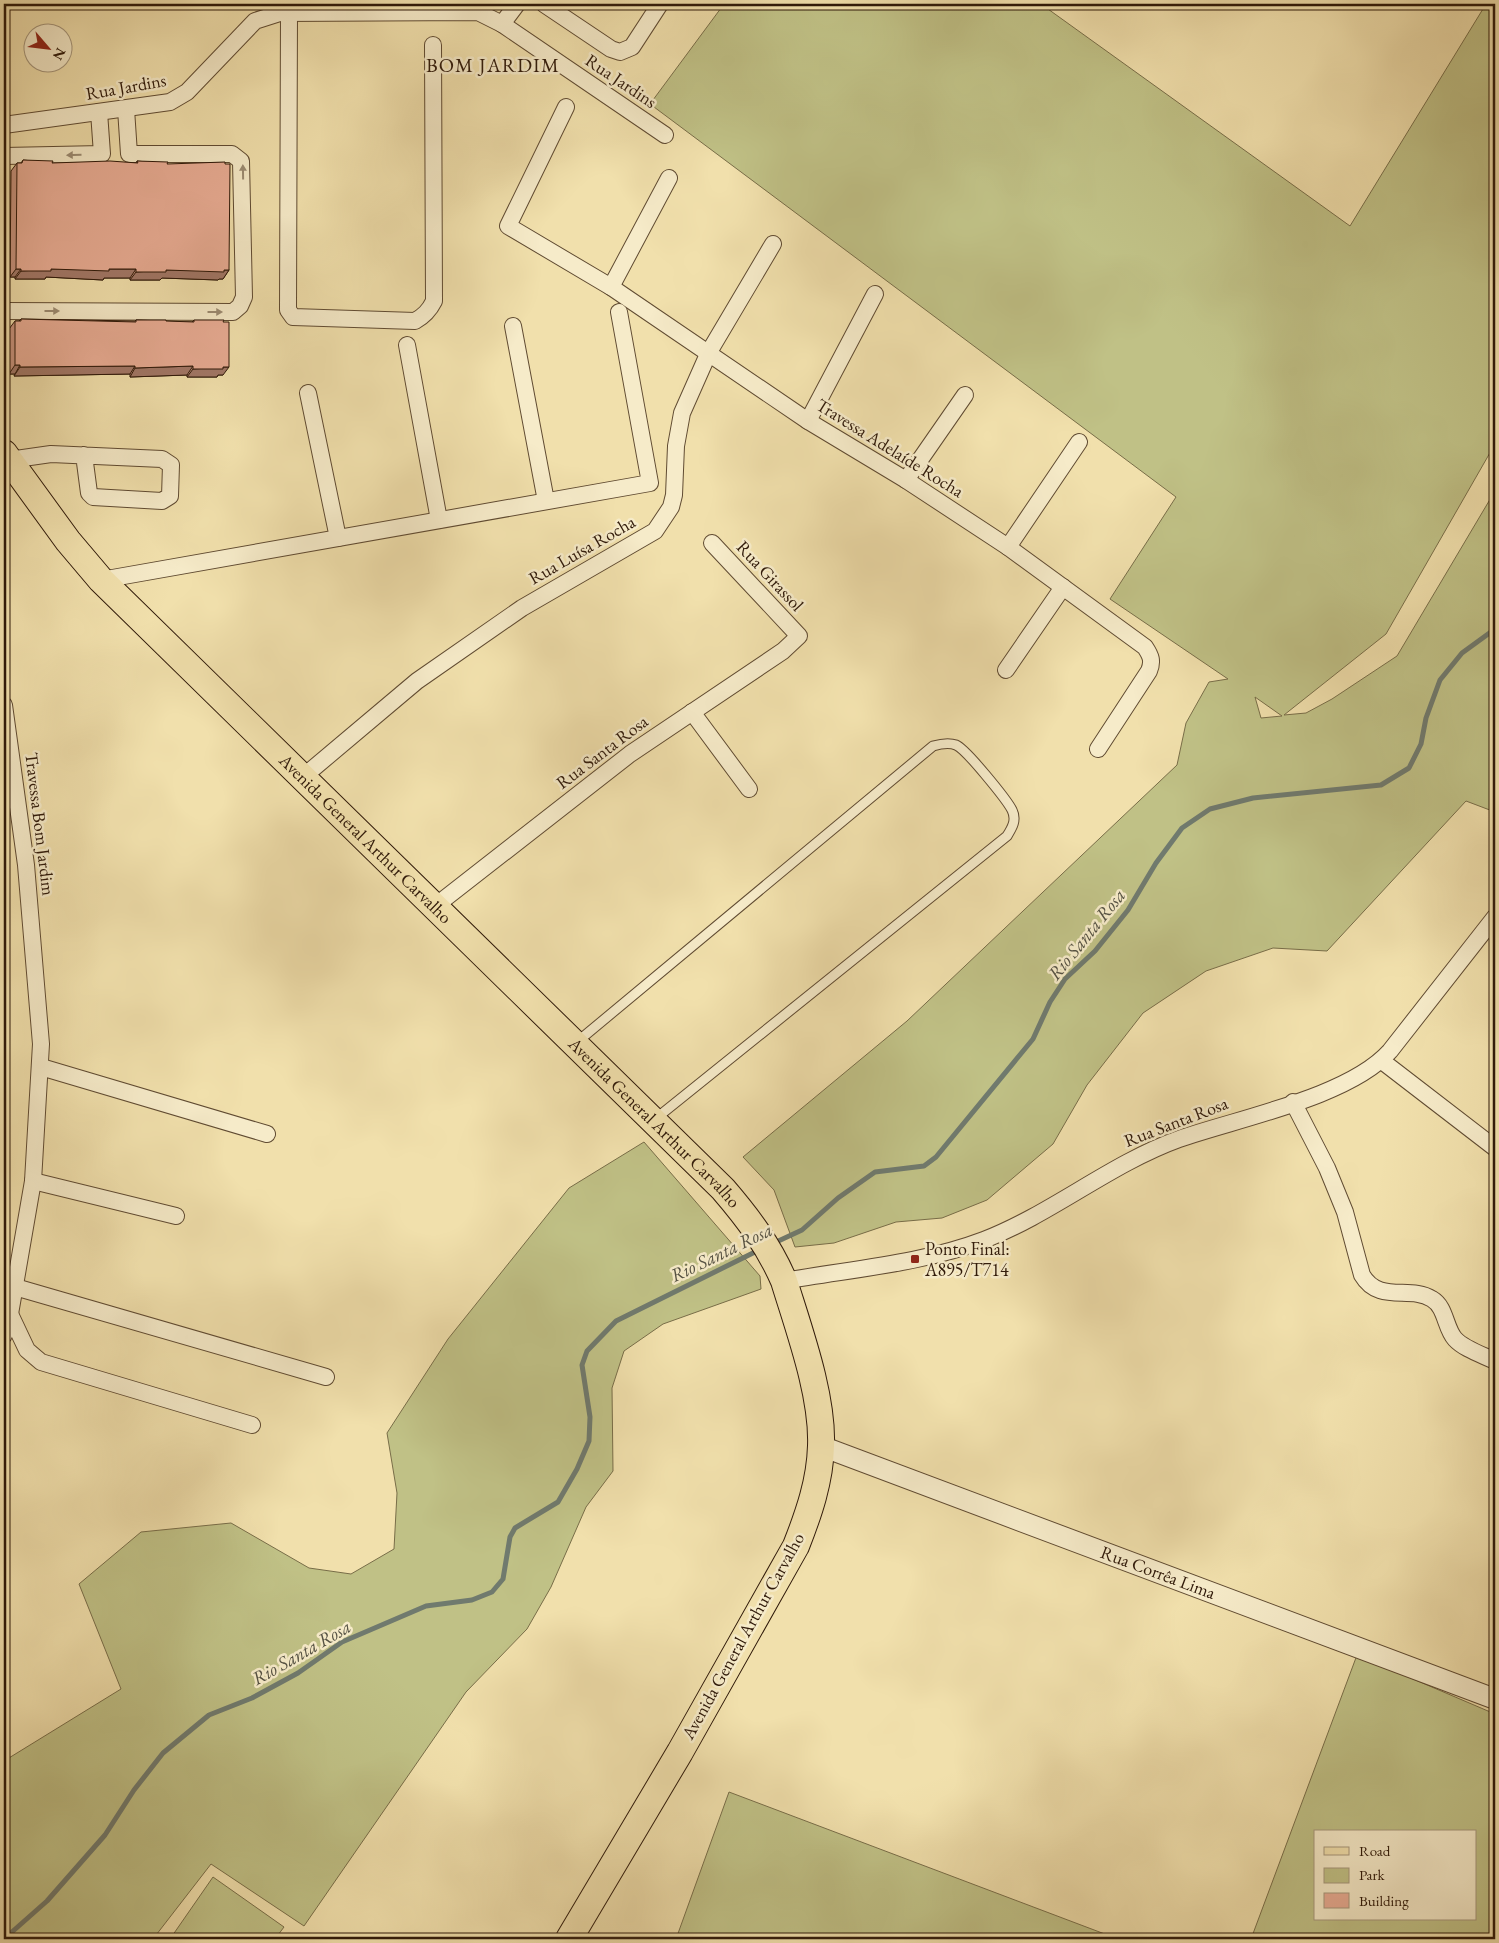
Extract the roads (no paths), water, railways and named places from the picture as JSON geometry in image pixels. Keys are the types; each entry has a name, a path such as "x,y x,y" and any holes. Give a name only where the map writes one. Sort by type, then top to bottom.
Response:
{"main road":[{"name":"Avenida General Arthur Carvalho","path":"6,456 68,541 102,580 723,1189 754,1226 780,1273 818,1406 821,1446 817,1483 808,1515 796,1546 680,1752 569,1939"}],"street":[{"path":"502,24 517,4"},
{"path":"544,4 620,52 632,47 660,4"},
{"name":"Rua Jardins","path":"4,125 126,110 170,102 187,92 255,21 269,15 289,13 478,12 502,24 665,135"},
{"path":"289,13 288,310 293,317 415,321 422,317 431,307 434,301 433,45"},
{"name":"Travessa Adelaíde Rocha","path":"566,107 508,226 611,287 808,421 906,480 1008,547 1144,647 1150,656 1152,664 1145,680 1098,749"},
{"path":"126,110 129,154"},
{"path":"99,112 102,154"},
{"path":"4,156 232,154 239,157 243,164 244,297 240,306 233,312 4,311"},
{"path":"611,287 669,178"},
{"name":"Rua Luísa Rocha","path":"303,778 410,687 441,664 522,608 655,531 671,507 674,494 677,431 708,352 773,244"},
{"path":"808,421 875,294"},
{"path":"102,580 650,483 619,312"},
{"path":"513,326 546,501"},
{"path":"407,345 439,520"},
{"path":"308,394 338,538"},
{"path":"906,480 965,395"},
{"path":"1008,547 1079,442"},
{"path":"6,456 51,454 168,461 171,465 170,496 162,501 93,497 89,493 84,456"},
{"name":"Rua Girassol","path":"712,543 799,636"},
{"path":"1006,670 1063,587"},
{"name":"Rua Santa Rosa","path":"434,907 630,754 783,651 799,636"},
{"name":"Travessa Bom Jardim","path":"4,705 26,865 40,1019 41,1067 33,1181 10,1314 4,1335"},
{"path":"692,712 749,789"},
{"name":"Rua Santa Rosa","path":"780,1273 916,1259 983,1240 1057,1205 1122,1165 1156,1148 1340,1086 1382,1061 1495,917"},
{"path":"1382,1061 1495,1148"},
{"path":"41,1067 267,1134"},
{"path":"1293,1102 1327,1168 1345,1212 1362,1275 1366,1282 1381,1291 1432,1299 1440,1306 1454,1339 1495,1361"},
{"path":"33,1181 176,1216"},
{"path":"15,1286 326,1377"},
{"path":"10,1314 27,1350 41,1362 252,1425"},
{"name":"Rua Corrêa Lima","path":"821,1446 1495,1699"}],"lane":[{"path":"575,1044 932,746 944,743 956,745 967,752 1012,810 1014,823 1007,836 653,1120"}],"waterway":[{"name":"Rio Santa Rosa","path":"774,1243 802,1230 838,1198 875,1172 924,1166 936,1157 1033,1039 1050,1002 1065,979 1095,951 1128,910 1156,863 1182,828 1210,809 1253,798 1381,785 1409,768 1421,744 1426,718 1440,680 1462,653 1495,629"},
{"name":"Rio Santa Rosa","path":"4,1939 47,1901 105,1835 134,1790 163,1753 209,1715 252,1698 298,1673 342,1642 426,1606 472,1600 492,1592 503,1579 510,1537 515,1528 558,1502 577,1469 589,1441 590,1417 582,1365 587,1351 616,1321 759,1250"}],"place":[{"name":"Ponto Final: A895/T714","path":"915,1259"}],"district":[{"name":"BOM JARDIM","path":"493,65"}]}
